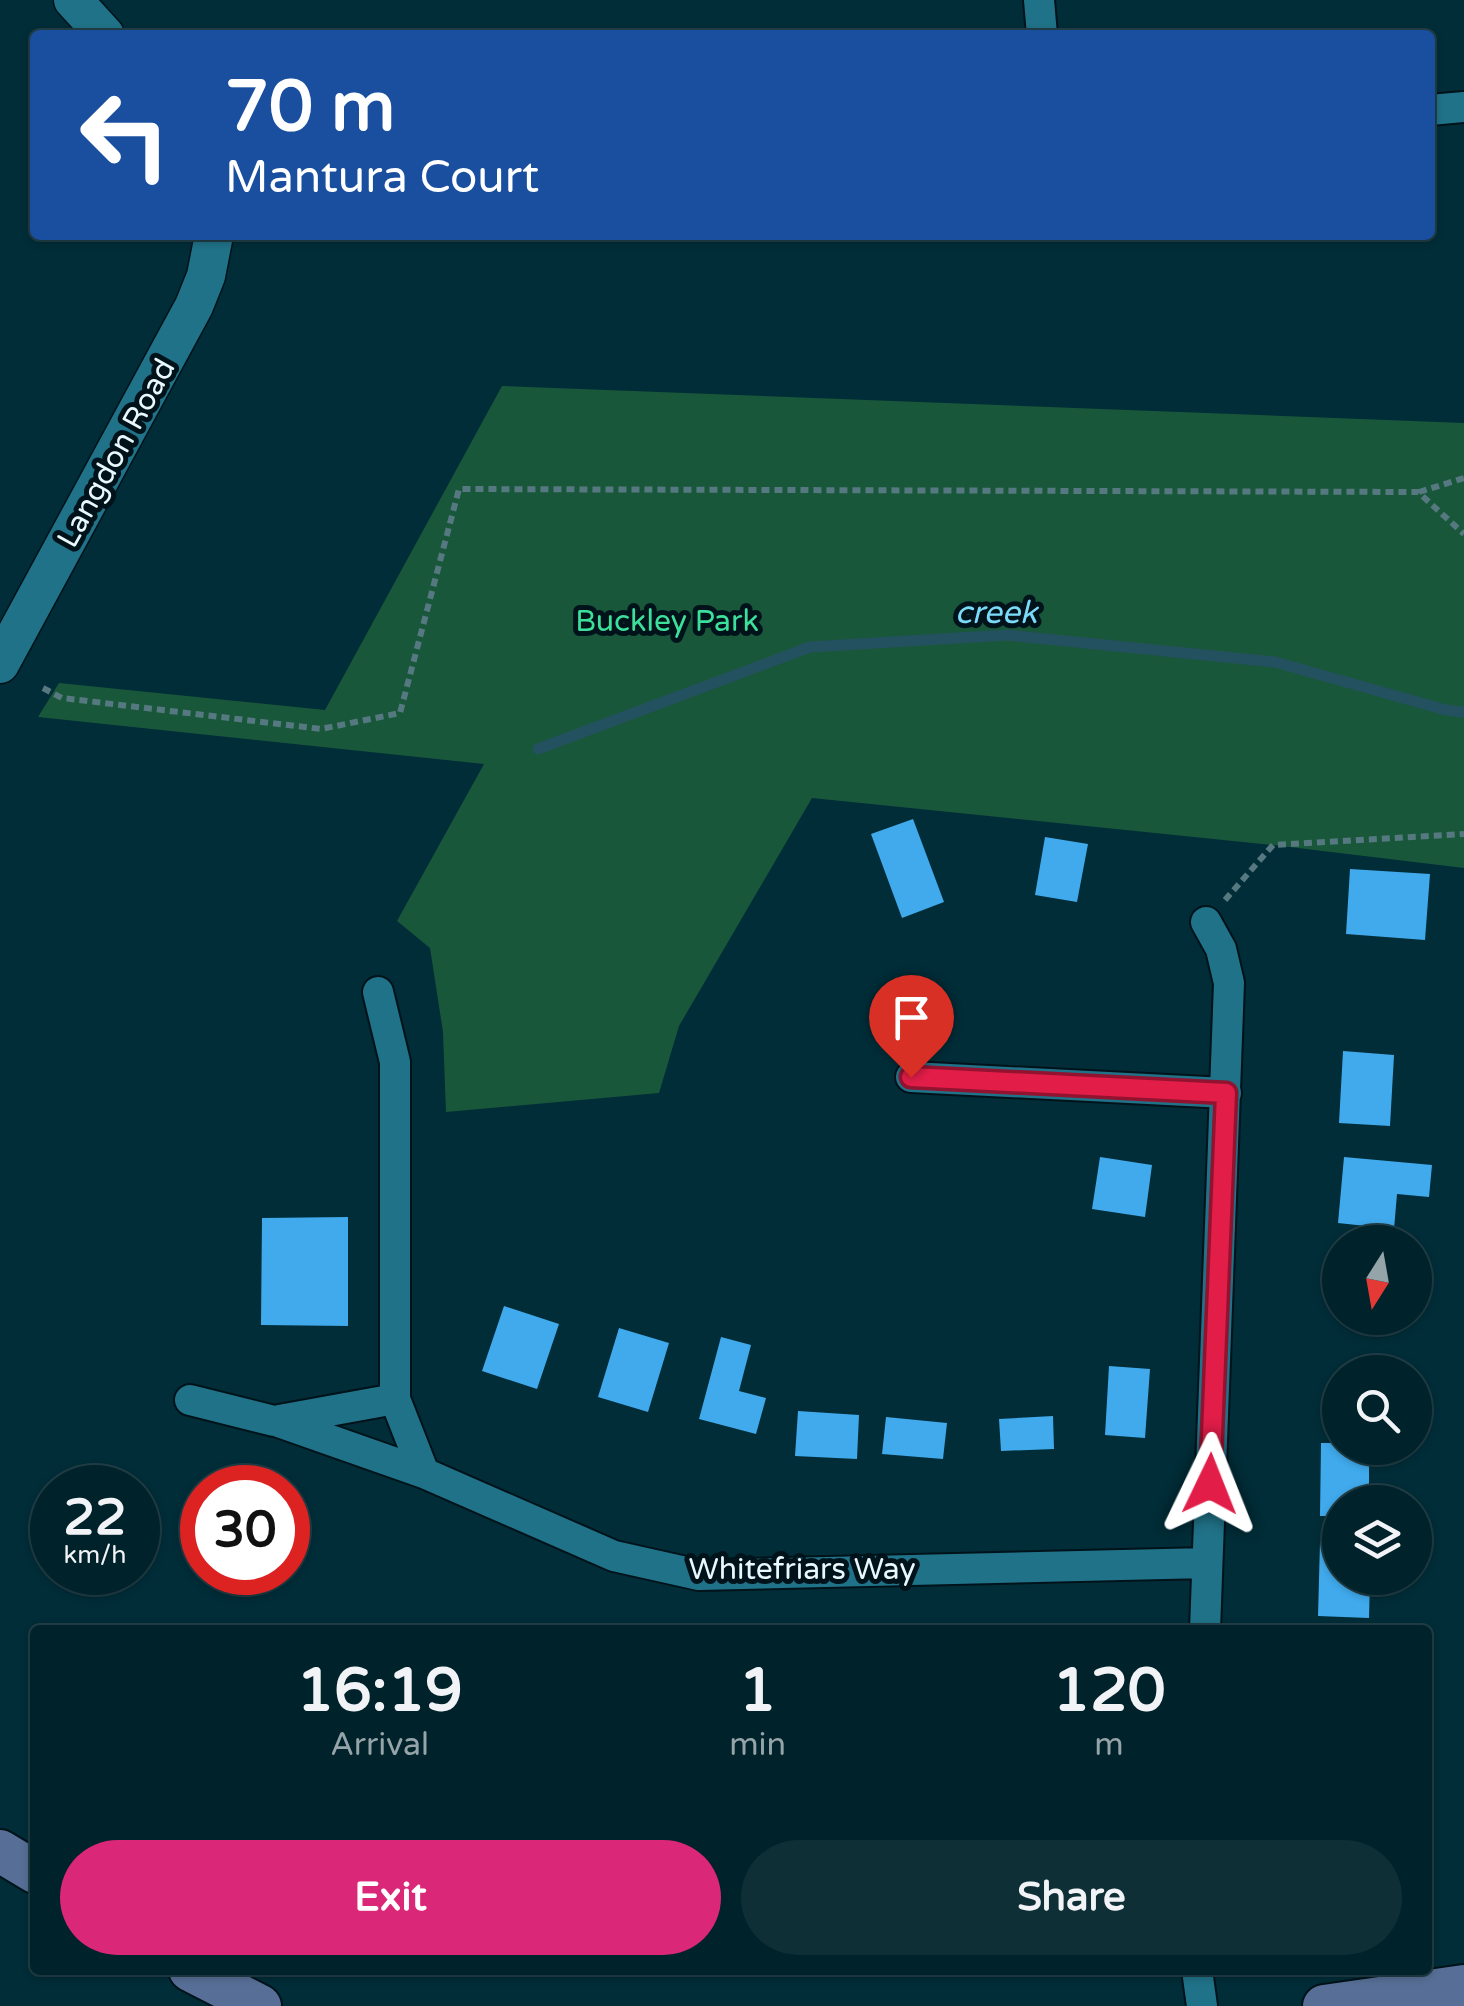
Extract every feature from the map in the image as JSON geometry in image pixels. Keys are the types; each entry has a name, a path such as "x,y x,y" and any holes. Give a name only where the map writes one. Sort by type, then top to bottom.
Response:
{"main road":[{"path":"0,1851 30,1869"},
{"path":"200,1975 260,2006"},
{"path":"1324,2006 1464,1986"}],"street":[{"path":"73,0 100,30"},
{"path":"1039,0 1042,30"},
{"path":"1435,110 1464,107"},
{"name":"Langdon Road","path":"0,664 194,306 218,241"},
{"path":"1205,1625 1229,983 1221,949 1206,922"},
{"path":"378,992 395,1062 395,1399 424,1473"},
{"path":"911,1077 1226,1093"},
{"path":"274,1420 395,1399"},
{"name":"Whitefriars Way","path":"190,1400 274,1420 424,1473 614,1556 699,1575 1207,1562"},
{"path":"1197,1975 1202,2006"}],"path":[{"path":"44,688 62,698 321,728 400,712 459,489 1418,492 1464,478"},
{"path":"1418,492 1464,534"},
{"path":"1206,922 1273,845 1464,834"}],"green space":[{"name":"Buckley Park","path":"502,386 1464,423 1464,868 812,798 679,1026 659,1093 446,1112 443,1032 430,948 397,921 484,764 38,717 59,683 325,710"}],"building":[{"path":"913,819 944,902 902,918 871,834"},
{"path":"1045,837 1088,844 1077,902 1035,895"},
{"path":"1350,869 1430,874 1425,940 1346,934"},
{"path":"1343,1051 1394,1055 1390,1126 1339,1123"},
{"path":"1100,1157 1152,1165 1145,1217 1092,1209"},
{"path":"1344,1157 1432,1165 1429,1197 1397,1194 1394,1225 1338,1223"},
{"path":"348,1217 348,1326 261,1325 262,1218"},
{"path":"504,1306 559,1324 537,1389 482,1371"},
{"path":"619,1328 669,1343 648,1412 598,1397"},
{"path":"721,1337 751,1345 739,1391 766,1398 756,1434 699,1419"},
{"path":"1109,1366 1150,1369 1145,1438 1105,1435"},
{"path":"798,1411 859,1415 857,1459 795,1456"},
{"path":"1053,1416 1054,1449 1001,1451 999,1419"},
{"path":"886,1417 947,1423 943,1459 882,1454"},
{"path":"1322,1443 1322,1465 1369,1465 1369,1485 1322,1485 1320,1516"},
{"path":"1320,1542 1322,1595 1370,1595 1369,1618 1318,1616"}],"waterway":[{"name":"creek","path":"538,749 810,647 1007,635 1275,662 1464,712"}],"route":[{"path":"911,1077 1226,1093 1210,1484"}]}
